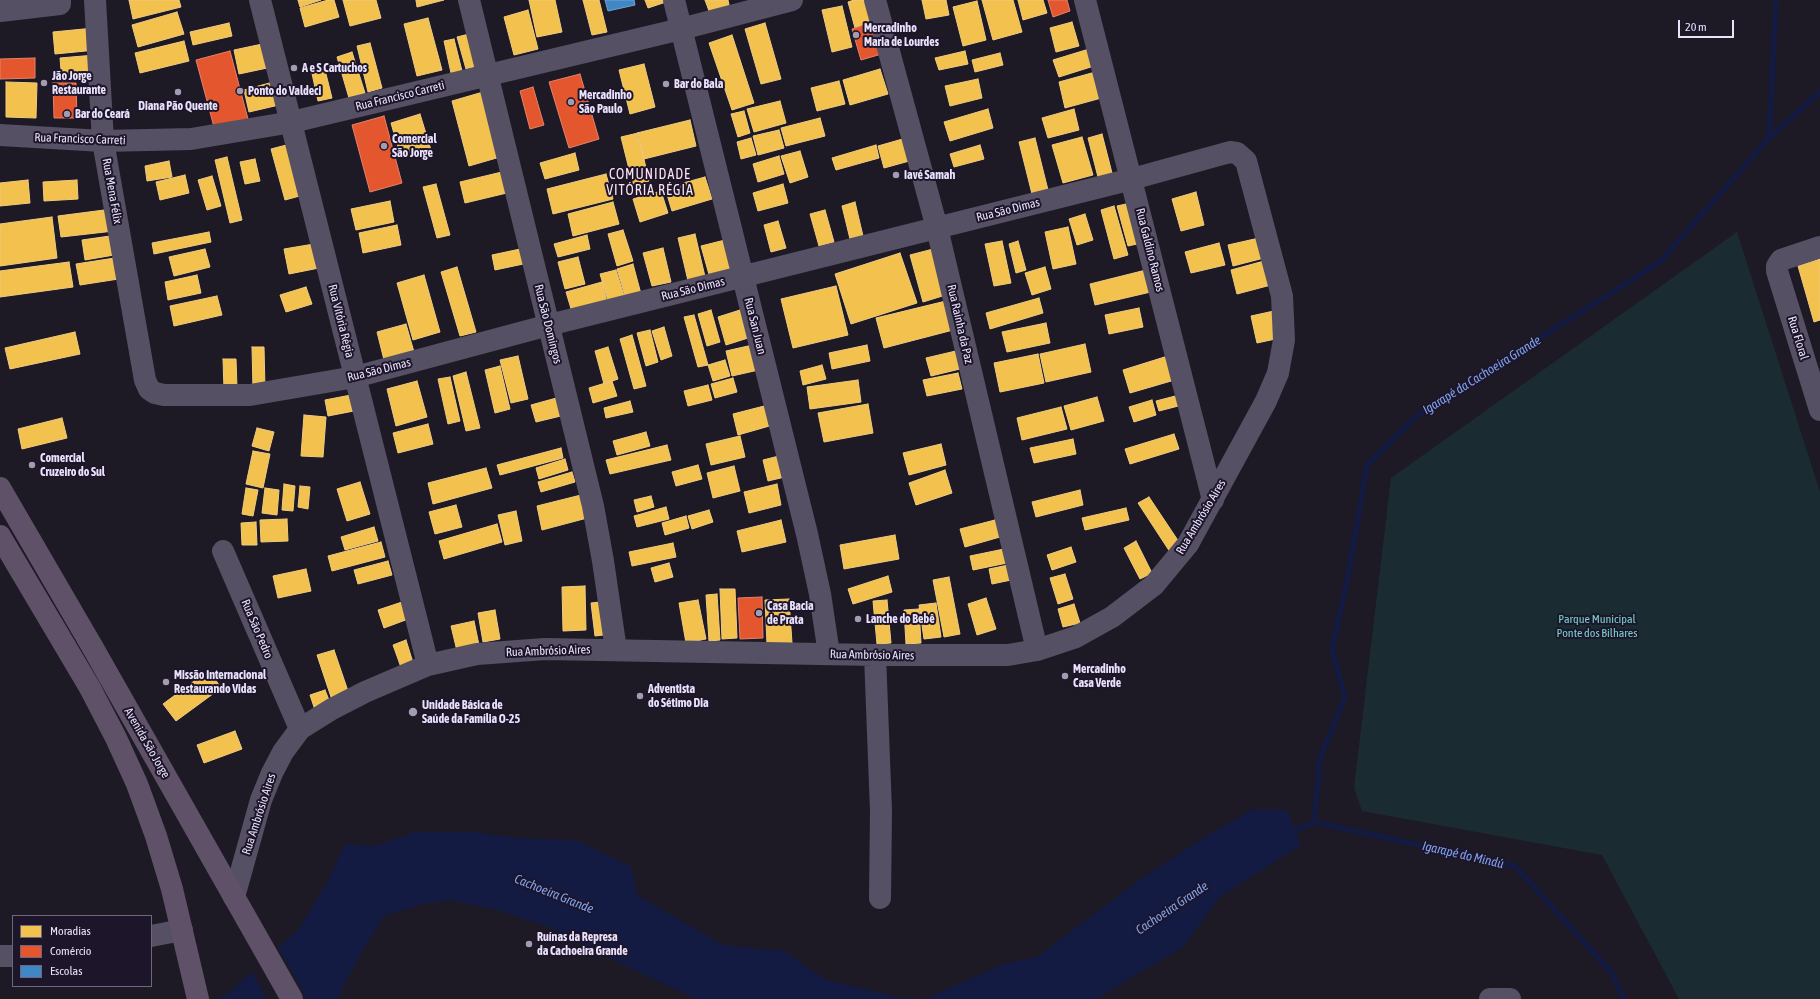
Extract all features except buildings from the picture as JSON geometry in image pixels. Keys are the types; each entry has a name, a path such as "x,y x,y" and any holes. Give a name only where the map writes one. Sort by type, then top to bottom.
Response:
{"main road":[{"name":"Avenida São Jorge","path":"0,488 93,648 292,999"},
{"name":"Avenida São Jorge","path":"0,536 90,688 116,738 137,784 156,836 172,889 195,989"}],"street":[{"path":"4,7 60,4 60,0"},
{"name":"Rua Mena Félix","path":"95,0 103,141 145,380"},
{"name":"Rua Vitória Régia","path":"260,0 428,665"},
{"name":"Rua São Domingos","path":"469,0 593,506 603,561 616,650"},
{"name":"Rua San Juan","path":"674,0 807,534 830,654"},
{"name":"Rua Francisco Carreti","path":"0,135 103,141 191,139 292,122 681,30 792,0"},
{"name":"Rua Rainha da Paz","path":"874,0 937,228 1037,650"},
{"name":"Rua Galdino Ramos","path":"1085,0 1213,500"},
{"name":"Rua São Dimas","path":"145,380 149,389 155,393 164,395 250,395 355,377 549,325 1132,179 1230,152 1243,156"},
{"name":"Rua Ambrósio Aires","path":"234,896 261,800 272,773 283,752 300,729 332,709 428,665 477,654 530,650 616,650 875,655 1008,655 1037,650 1076,637 1112,617 1154,585 1188,544 1266,401 1278,373 1284,340 1282,296 1246,161 1243,156"},
{"name":"Rua Floral","path":"1820,247 1782,260 1777,266 1776,271 1820,410"},
{"name":"Rua São Pedro","path":"223,551 300,729"},
{"path":"875,655 881,811 880,898"},
{"path":"152,936 182,930"},
{"path":"0,956 12,956"},
{"path":"1490,999 1510,999"}],"green space":[{"name":"Parque Municipal Ponte dos Bilhares","path":"1737,232 1820,492 1820,999 1679,999 1602,855 1362,811 1354,788 1391,478"}],"water":[{"path":"1253,809 1287,810 1301,845 1220,897 1183,947 1096,999 925,999 1003,964 1037,957 1142,878 1206,836"},
{"path":"415,832 471,832 520,838 577,840 631,867 637,895 723,945 784,951 826,980 894,996 925,999 697,999 634,970 554,929 497,910 449,900 420,905 384,916 361,953 337,999 215,999 227,994 298,930 328,881 345,844 376,846"}],"pier":[{"path":"278,946 307,999 267,999 251,969"}],"waterway":[{"name":"Igarapé da Cachoeira Grande","path":"1314,822 1320,758 1345,698 1332,649 1348,577 1367,465 1418,415 1660,262 1769,138 1776,0"},
{"path":"1769,138 1820,92"},
{"name":"Igarapé do Mindú","path":"1314,822 1515,866 1612,973 1624,999"},
{"name":"Cachoeira Grande","path":"1289,834 1314,822"}],"place":[{"name":"Mercadinho Maria de Lourdes","path":"856,35"},
{"name":"A e S Cartuchos","path":"294,68"},
{"name":"Jão Jorge Restaurante","path":"44,83"},
{"name":"Bar do Bala","path":"666,84"},
{"name":"Ponto do Valdeci","path":"240,91"},
{"name":"Diana Pão Quente","path":"178,92"},
{"name":"Mercadinho São Paulo","path":"571,102"},
{"name":"Bar do Ceará","path":"67,114"},
{"name":"Comercial São Jorge","path":"384,146"},
{"name":"Iavé Samah","path":"896,175"},
{"name":"Comercial Cruzeiro do Sul","path":"32,465"},
{"name":"Casa Bacia de Prata","path":"759,613"},
{"name":"Lanche do Bebê","path":"858,619"},
{"name":"Mercadinho Casa Verde","path":"1065,676"},
{"name":"Missão Internacional Restaurando Vidas","path":"166,682"},
{"name":"Adventista do Sétimo Dia","path":"640,696"},
{"name":"Unidade Básica de Saúde da Família O-25","path":"413,712"},
{"name":"Ruínas da Represa da Cachoeira Grande","path":"529,944"}],"district":[{"name":"COMUNIDADE VITÓRIA RÉGIA","path":"650,184"}]}
